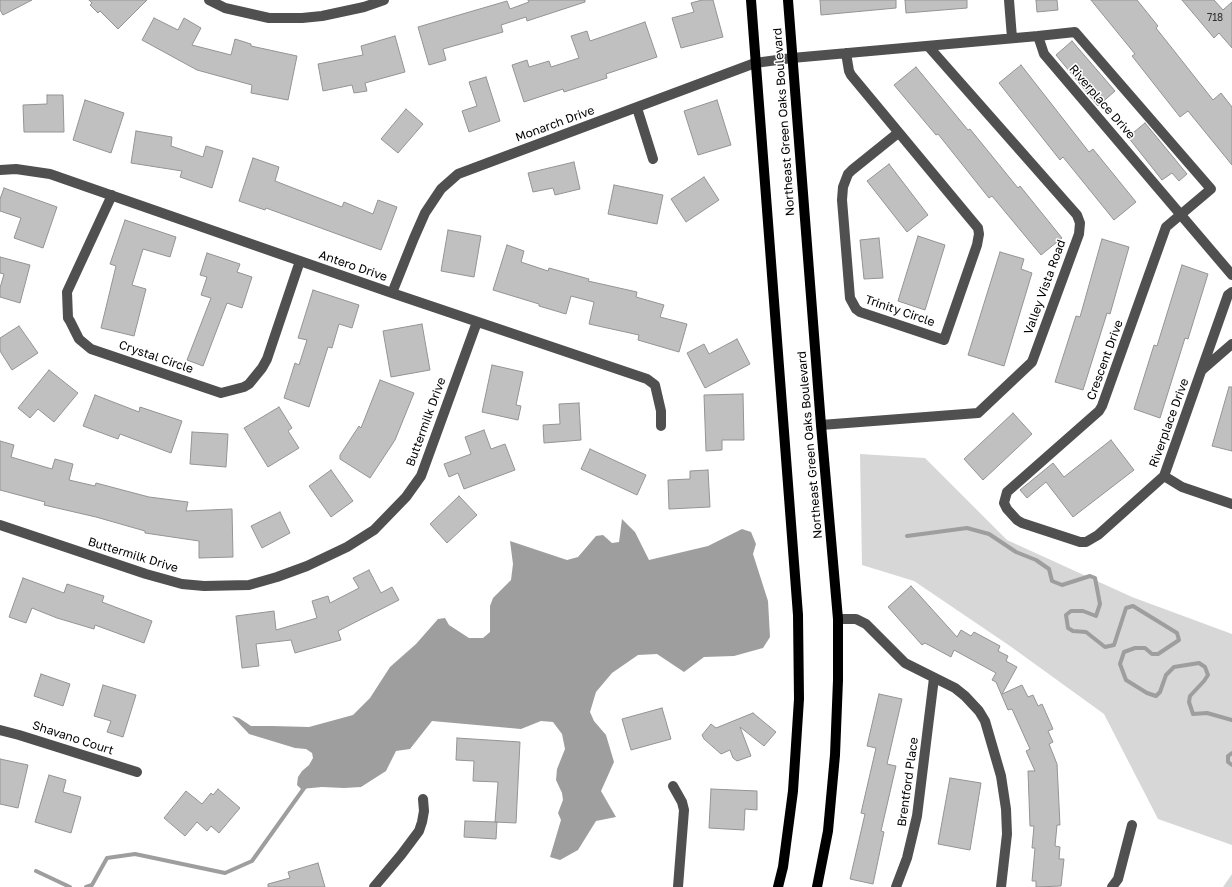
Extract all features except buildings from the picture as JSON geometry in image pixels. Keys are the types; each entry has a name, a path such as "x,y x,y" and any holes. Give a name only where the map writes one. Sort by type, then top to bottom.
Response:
{"main road":[{"name":"Northeast Green Oaks Boulevard","path":"750,0 798,615 799,699 793,791 783,867 778,887"},
{"name":"Northeast Green Oaks Boulevard","path":"788,0 821,425 838,619 838,680 835,755 828,831 816,887"}],"street":[{"path":"209,0 225,8 269,18 302,18 322,16 364,7 384,0"},
{"path":"1009,0 1012,38"},
{"name":"Crescent Drive","path":"1007,509 1004,503 1007,492 1099,411 1166,228 1211,189 1075,32 1038,36"},
{"path":"792,58 1038,36"},
{"name":"Riverplace Drive","path":"1038,36 1044,54 1232,275"},
{"name":"Valley Vista Road","path":"821,425 978,413 1032,362 1079,234 1080,223 1077,215 928,46"},
{"name":"Trinity Circle","path":"846,53 851,76 978,228 979,234 977,245 944,340 860,312 856,309 850,298 842,200 843,187 848,174 852,170 898,134"},
{"name":"Monarch Drive","path":"392,293 425,213 441,189 458,174 755,63 792,58"},
{"path":"637,108 653,159"},
{"name":"Antero Drive","path":"0,170 16,169 50,174 392,293 647,379 655,385 661,411 661,426"},
{"name":"Crystal Circle","path":"112,195 67,292 68,318 79,339 91,349 221,393 244,387 249,384 262,368 267,359 300,261"},
{"name":"Riverplace Drive","path":"1007,509 1017,520 1022,523 1080,542 1086,542 1098,535 1164,476 1228,295 1232,292"},
{"name":"Buttermilk Drive","path":"0,525 146,574 182,584 204,586 249,585 307,566 347,547 374,530 406,497 420,476 477,322"},
{"path":"1202,371 1232,344"},
{"path":"1164,476 1182,487 1232,504"},
{"path":"838,619 856,619 866,624 906,663 955,688 966,696 979,711 985,721 1001,776 1007,820 1006,850 1001,887"},
{"name":"Brentford Place","path":"896,887 910,850 920,803 934,678"},
{"name":"Shavano Court","path":"0,730 137,772"},
{"path":"673,786 682,802 684,810 678,887"},
{"path":"374,887 402,855 419,831 424,811 423,799"},
{"path":"1112,887 1118,879 1132,825"}],"shaded area":[{"path":"860,454 925,458 1007,540 1132,597 1232,634 1232,845 1158,819 1104,714 1010,646 914,581 862,565"},
{"path":"622,519 635,532 649,560 708,546 742,529 751,532 756,544 753,554 768,601 770,637 763,648 734,656 704,657 684,672 657,654 638,655 612,673 596,692 590,712 594,721 606,735 614,762 601,791 616,817 596,821 578,850 560,860 550,857 561,820 558,813 563,800 562,793 556,780 557,769 565,749 562,734 553,722 541,721 521,729 432,721 410,749 396,751 386,771 361,787 322,787 301,789 297,785 298,777 309,765 313,758 312,753 306,749 295,748 249,734 232,716 239,718 251,726 309,727 353,715 370,698 390,667 416,644 438,619 445,618 449,625 469,638 483,638 490,632 490,606 493,598 511,580 513,564 510,541 567,560 578,557 596,536 603,535 612,543 619,542"},
{"path":"1232,874 1232,887 1223,887"}],"waterway":[{"path":"907,536 967,528 989,534 1016,552 1036,560 1049,569 1052,581 1062,585 1090,576 1095,578 1100,604 1096,616 1083,611 1071,611 1066,615 1068,628 1073,631 1086,632 1105,647 1114,645 1126,608 1133,606 1177,633 1179,640 1158,654 1152,654 1145,648 1135,648 1124,652 1120,664 1126,680 1147,693 1156,696 1160,692 1166,675 1174,667 1199,663 1205,667 1208,675 1190,696 1189,702 1193,714 1207,713 1232,720"},
{"path":"1232,753 1228,756 1228,762 1232,765"},
{"path":"86,887 92,885 107,858 135,854 225,873 252,861 307,784"},
{"path":"36,871 70,887"}]}
